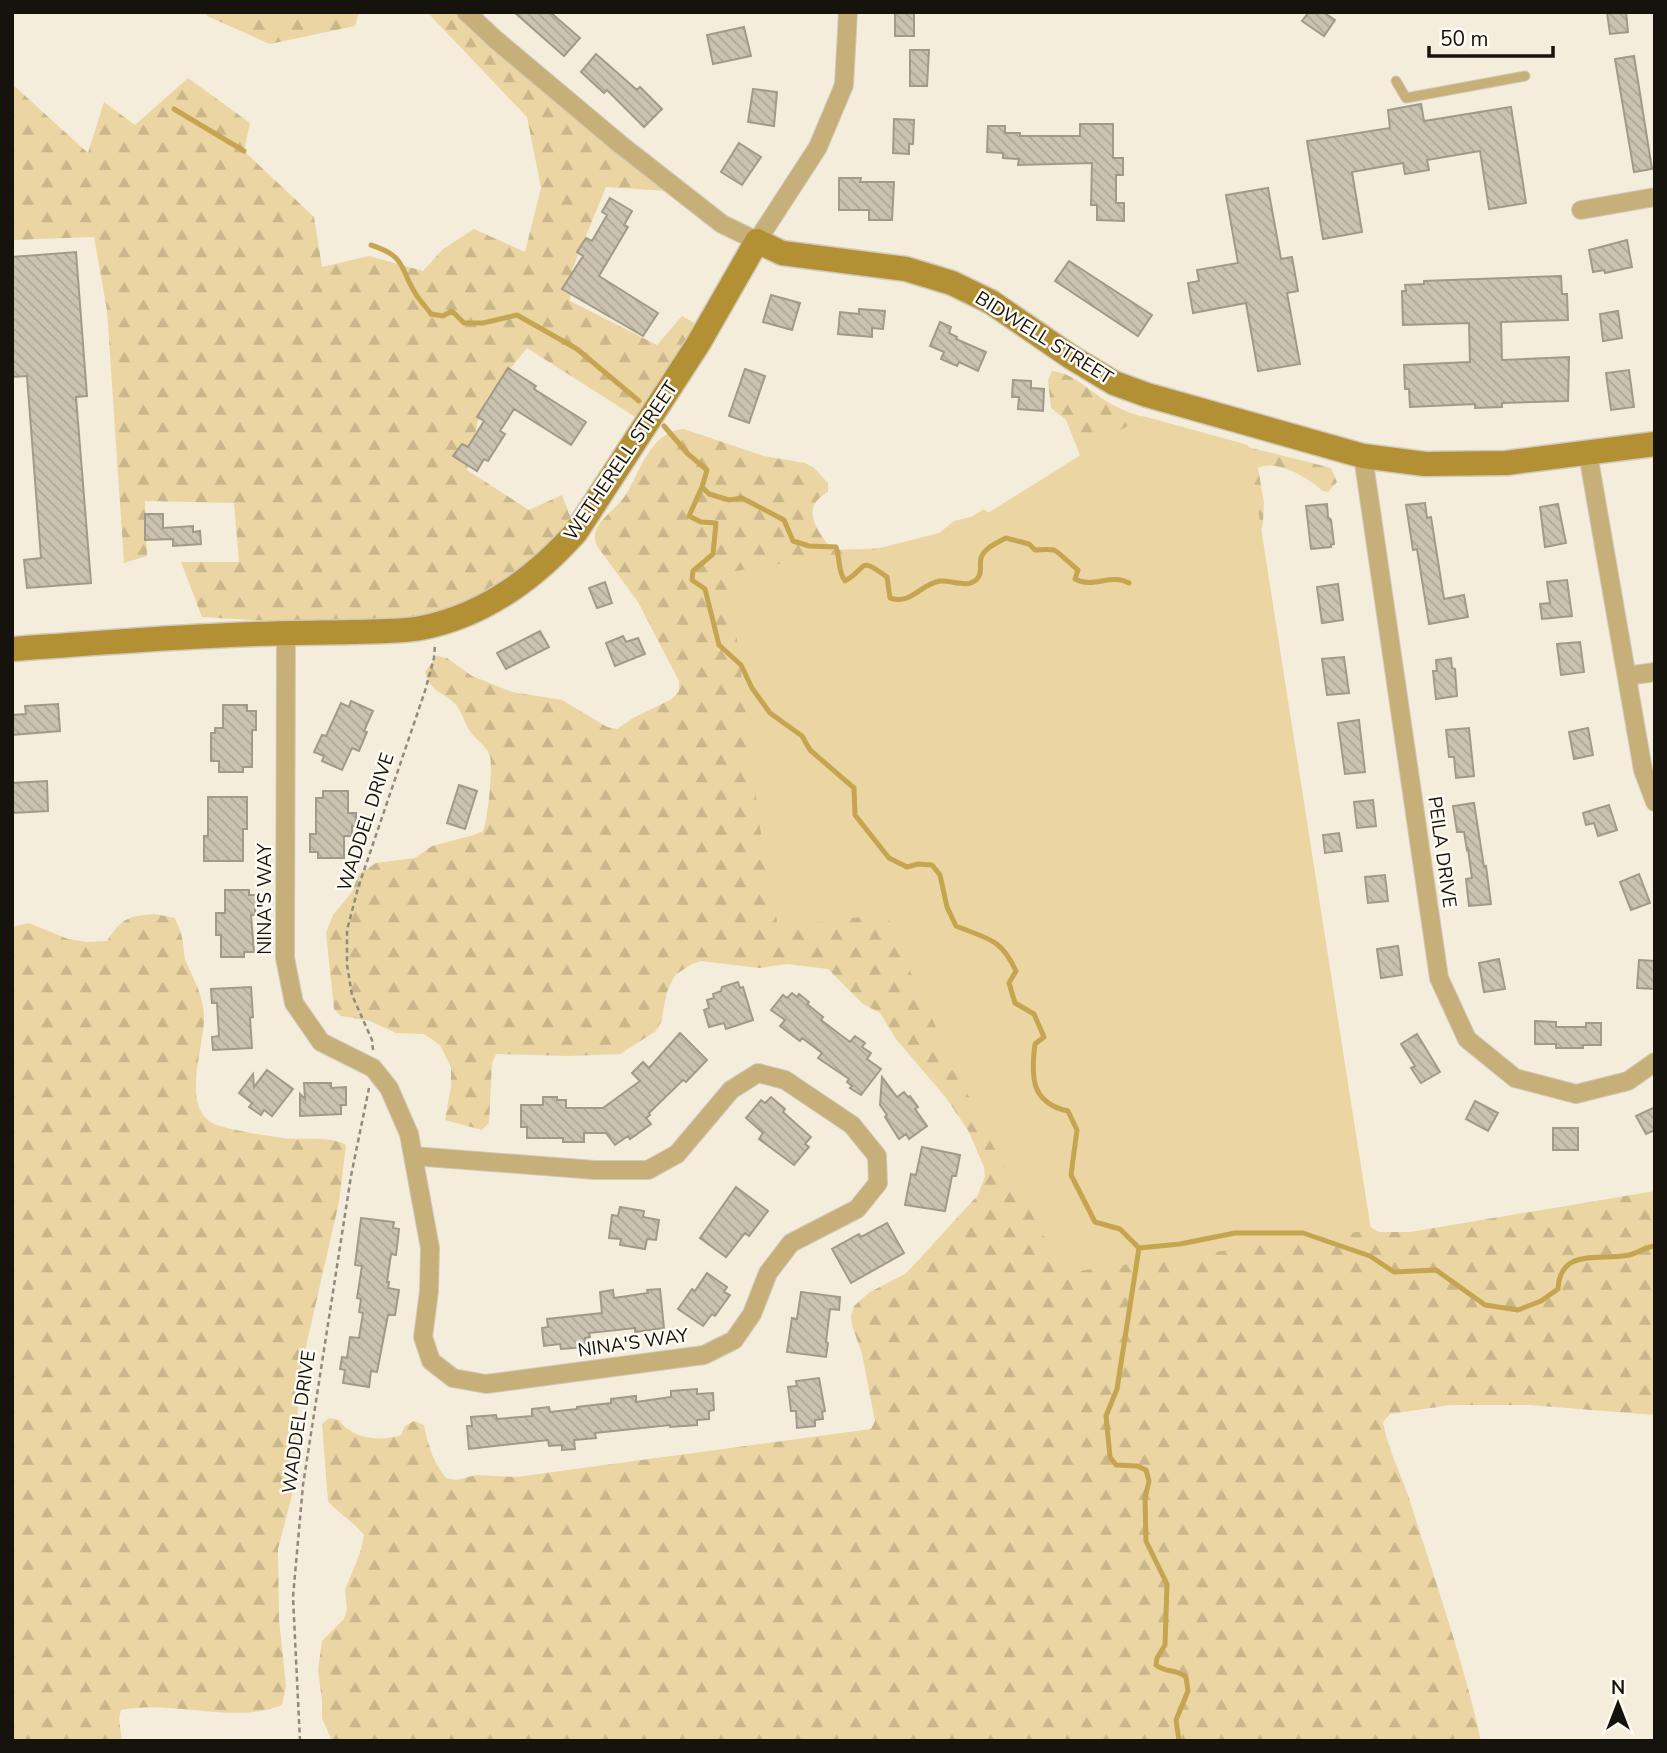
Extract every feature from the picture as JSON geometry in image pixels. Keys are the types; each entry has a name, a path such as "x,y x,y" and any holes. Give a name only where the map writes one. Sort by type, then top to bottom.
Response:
{"street":[{"name":"BIDWELL STREET","path":"466,12 600,127 722,224 782,253 906,270 952,283 991,302 1071,357 1115,383 1363,456 1425,464 1492,463 1588,454 1655,444"},
{"name":"WETHERELL STREET","path":"12,649 204,636 390,631 432,625 457,617 521,585 553,558 576,532 698,344 757,241 818,147 844,85 848,12"},
{"path":"1581,210 1655,197"},
{"path":"1588,454 1643,770 1655,802"},
{"name":"PEILA DRIVE","path":"1363,456 1439,978 1467,1038 1515,1078 1576,1094 1628,1081 1655,1062"},
{"name":"NINA'S WAY","path":"286,633 285,958 294,1003 321,1042 373,1068 389,1088 409,1134 413,1156 430,1248 429,1291 423,1336 431,1361 453,1378 486,1384 704,1355 734,1340 752,1314 768,1273 791,1243 857,1209 878,1183 877,1156 852,1125 785,1080 758,1073 732,1090 677,1154 648,1170 595,1170 413,1156"},
{"path":"1627,676 1655,672"}],"lane":[{"path":"1395,81 1406,98 1525,76"}],"path":[{"name":"WADDEL DRIVE","path":"368,1028 352,995 347,965 347,930 358,888 434,658 432,625"},
{"name":"WADDEL DRIVE","path":"300,1741 293,1597 303,1485 351,1176 364,1109"}],"green space":[{"path":"205,12 359,12 355,26 270,44 207,16"},
{"path":"427,12 475,12 682,192 606,187 572,270 570,301 657,345 682,316 706,329 637,418 527,348 488,396 480,412 467,470 529,510 562,495 576,532 493,601 406,629 202,617 181,562 239,562 234,503 145,501 147,556 124,563 107,310 94,237 12,240 12,84 88,153 104,102 135,125 188,78 250,123 244,151 314,217 322,267 369,256 423,271 443,249 474,229 525,252 541,188 527,117"},
{"path":"1052,371 1068,376 1106,401 1135,415 1189,432 1331,468 1337,482 1328,492 1286,469 1272,466 1258,468 1264,503 1258,543 1370,1227 1379,1232 1410,1232 1655,1191 1655,1415 1529,1405 1451,1405 1390,1414 1383,1422 1448,1619 1481,1741 332,1741 322,1718 318,1670 322,1641 344,1619 347,1609 345,1590 364,1535 328,1501 322,1424 329,1418 339,1420 359,1435 376,1438 401,1435 405,1426 414,1421 424,1425 437,1465 446,1478 456,1480 476,1475 516,1477 871,1429 875,1421 862,1354 852,1325 854,1306 870,1292 905,1274 978,1195 985,1176 984,1167 969,1132 947,1099 896,1039 880,1013 863,1004 828,969 787,964 759,968 701,961 692,964 675,975 667,992 661,1022 656,1031 620,1054 496,1054 492,1063 489,1123 482,1130 445,1120 451,1086 451,1067 440,1045 424,1034 396,1033 370,1021 341,1016 334,1009 326,933 333,915 352,892 359,874 376,863 415,858 432,846 483,831 487,816 490,756 469,730 457,706 430,684 425,672 437,656 447,658 472,676 512,692 562,700 607,727 617,729 672,699 679,691 679,681 638,602 597,546 595,538 598,526 625,496 647,455 663,437 684,429 764,456 805,463 814,468 828,483 828,492 814,505 814,520 821,535 833,550 922,547 954,521 1014,506 1065,471 1080,455 1066,420 1051,408 1048,380"},
{"path":"1143,416 1248,445 1371,1230 1065,1273 988,1137 915,983 887,914 778,927 759,822 729,572 876,549 951,530 984,509 988,513"},
{"path":"155,914 175,918 185,959 202,1000 204,1014 196,1093 199,1107 207,1119 220,1126 243,1132 283,1138 331,1140 346,1145 339,1202 300,1373 293,1491 278,1549 279,1619 286,1686 282,1705 263,1711 243,1713 161,1707 121,1710 119,1719 122,1741 12,1741 12,927 29,923 68,939 107,941 126,920"}],"building":[{"path":"514,12 550,12 580,38 564,56"},
{"path":"895,12 914,12 914,36 895,36"},
{"path":"1309,12 1323,12 1335,20 1324,36 1302,21"},
{"path":"1607,12 1626,12 1628,32 1610,34"},
{"path":"744,27 751,56 713,64 707,35"},
{"path":"910,50 929,50 927,86 910,86"},
{"path":"596,54 637,90 640,87 662,109 644,127 607,90 604,93 581,72"},
{"path":"1634,56 1652,169 1634,172 1615,59"},
{"path":"753,89 777,92 774,126 748,122"},
{"path":"1421,104 1424,121 1511,107 1526,203 1489,209 1480,151 1427,160 1429,170 1405,174 1403,163 1352,172 1362,232 1323,239 1307,141 1390,128 1388,110"},
{"path":"894,119 914,120 913,144 909,144 909,154 893,153"},
{"path":"1080,124 1113,124 1113,158 1123,158 1123,175 1116,175 1116,203 1124,203 1124,221 1097,220 1097,205 1091,205 1092,163 1018,165 1019,159 1003,158 1003,153 987,152 988,126 1005,126 1005,133 1020,133 1020,136 1080,136"},
{"path":"739,143 761,157 742,185 721,172"},
{"path":"839,178 861,178 860,182 894,182 892,220 869,220 869,210 839,210"},
{"path":"1268,188 1281,259 1292,257 1298,291 1287,293 1300,364 1258,371 1246,303 1193,313 1188,283 1199,281 1197,270 1238,263 1226,195"},
{"path":"610,198 632,211 624,225 628,227 599,276 658,313 643,336 562,289 583,256 577,252 586,238 592,241 607,215 602,212"},
{"path":"1627,240 1632,267 1605,273 1604,270 1593,272 1589,250"},
{"path":"76,252 87,396 76,397 91,583 27,588 24,560 41,558 27,376 12,377 12,257"},
{"path":"1069,261 1152,315 1138,336 1055,281"},
{"path":"1561,276 1562,294 1567,294 1568,320 1501,322 1502,360 1569,357 1568,401 1502,403 1502,407 1475,408 1475,404 1410,407 1409,389 1405,389 1404,365 1470,362 1469,323 1403,325 1402,291 1406,291 1405,285 1424,284 1424,281"},
{"path":"771,295 800,303 792,330 763,322"},
{"path":"859,309 885,311 883,329 872,328 872,337 838,334 840,312 859,314"},
{"path":"1618,311 1622,338 1603,341 1600,314"},
{"path":"940,322 951,327 949,333 957,337 956,339 986,352 978,371 959,362 957,366 941,359 944,352 930,346"},
{"path":"508,368 536,386 534,389 586,422 571,445 514,409 500,431 505,434 488,461 484,459 477,471 453,456 462,444 468,447 484,421 477,417"},
{"path":"745,369 765,376 749,423 729,416"},
{"path":"1629,370 1634,407 1611,410 1606,373"},
{"path":"1013,380 1031,381 1031,388 1044,389 1043,411 1018,409 1019,397 1012,397"},
{"path":"1425,503 1427,518 1431,517 1444,599 1464,595 1468,617 1429,624 1417,549 1413,550 1406,505"},
{"path":"1327,504 1334,544 1331,547 1311,549 1306,506"},
{"path":"1558,504 1566,543 1545,547 1540,507"},
{"path":"145,514 163,514 163,528 193,526 193,532 200,531 201,544 173,546 173,539 145,540"},
{"path":"1567,580 1572,616 1542,619 1540,604 1550,603 1547,582"},
{"path":"605,582 612,603 597,608 589,588"},
{"path":"1338,584 1343,620 1322,623 1317,587"},
{"path":"540,631 549,647 506,669 497,653"},
{"path":"623,636 626,642 638,638 645,654 615,666 606,643"},
{"path":"1580,642 1584,672 1561,675 1557,644"},
{"path":"1344,657 1349,693 1327,695 1322,659"},
{"path":"1451,658 1452,668 1455,669 1457,696 1436,699 1433,671 1437,671 1436,660"},
{"path":"351,701 373,711 359,751 352,748 342,770 322,761 324,756 314,752 322,735 326,736 341,703 349,707"},
{"path":"58,704 60,731 12,735 12,715 26,714 25,706"},
{"path":"223,705 247,705 247,711 256,711 256,730 252,730 252,767 243,767 243,772 219,772 219,761 211,761 211,733 215,733 215,728 223,728"},
{"path":"1359,720 1365,772 1345,774 1338,723"},
{"path":"1469,728 1474,776 1456,778 1454,757 1449,757 1446,730"},
{"path":"1588,728 1593,755 1574,759 1569,732"},
{"path":"47,781 48,811 12,813 12,783"},
{"path":"459,785 477,791 465,829 447,823"},
{"path":"323,791 348,791 348,813 356,813 356,826 352,826 352,836 344,836 344,858 318,858 318,852 310,852 310,834 316,834 316,798 323,798"},
{"path":"208,797 247,797 243,861 204,861 204,836 208,836"},
{"path":"1373,800 1376,826 1357,828 1354,802"},
{"path":"1474,803 1491,904 1469,906 1466,879 1472,878 1468,849 1464,832 1457,832 1453,806"},
{"path":"1609,805 1617,830 1598,836 1594,823 1586,825 1583,813"},
{"path":"1339,833 1342,851 1325,853 1323,835"},
{"path":"1639,874 1650,903 1631,910 1620,882"},
{"path":"1385,875 1388,901 1368,903 1365,877"},
{"path":"225,890 249,890 249,895 258,895 258,908 255,908 255,915 251,915 254,952 244,952 244,957 221,957 221,935 216,935 216,913 225,913"},
{"path":"1398,946 1402,975 1381,978 1377,949"},
{"path":"1499,959 1505,989 1484,992 1479,963"},
{"path":"1639,960 1655,961 1655,989 1637,988"},
{"path":"738,982 740,988 743,987 753,1020 726,1029 724,1023 709,1027 704,1010 709,1008 707,1000 714,998 713,994 721,991 722,987"},
{"path":"251,987 252,1048 213,1050 212,1037 219,1036 217,1003 212,1003 211,989"},
{"path":"792,993 797,997 799,994 809,1002 807,1004 823,1017 821,1020 850,1042 855,1036 865,1043 862,1047 871,1053 867,1059 881,1069 861,1095 850,1088 852,1086 847,1082 849,1079 818,1058 822,1053 780,1026 785,1020 771,1010 783,995 787,998"},
{"path":"1535,1021 1556,1022 1556,1027 1586,1027 1586,1023 1601,1023 1601,1045 1556,1048 1556,1044 1535,1044"},
{"path":"680,1033 707,1060 649,1113 646,1118 651,1124 630,1139 628,1136 615,1145 606,1133 584,1133 584,1142 563,1142 563,1138 527,1138 527,1127 521,1127 521,1105 543,1105 543,1097 557,1097 557,1100 566,1100 566,1108 603,1108 640,1081 632,1073 643,1062 649,1068"},
{"path":"1417,1034 1440,1072 1421,1083 1411,1068 1415,1066 1401,1044"},
{"path":"267,1070 293,1089 272,1116 264,1110 261,1115 249,1107 252,1103 239,1093 253,1074 254,1087"},
{"path":"882,1077 897,1097 904,1092 910,1096 927,1126 909,1139 906,1134 899,1139 885,1117 887,1115 880,1105"},
{"path":"304,1083 331,1083 331,1088 346,1087 346,1105 341,1105 341,1114 300,1116 300,1094 305,1099"},
{"path":"771,1097 785,1109 783,1112 811,1137 805,1144 809,1147 794,1165 759,1139 763,1133 746,1118 761,1100 765,1103"},
{"path":"1475,1101 1498,1113 1488,1131 1466,1119"},
{"path":"1655,1107 1655,1130 1646,1134 1636,1116"},
{"path":"1553,1128 1578,1128 1578,1150 1553,1150"},
{"path":"922,1147 960,1155 956,1176 952,1176 945,1211 905,1205 911,1174 916,1175"},
{"path":"736,1187 768,1211 749,1236 745,1233 726,1257 700,1238"},
{"path":"620,1207 644,1211 643,1217 659,1220 656,1240 647,1239 645,1249 620,1245 621,1239 609,1238 612,1215 618,1216"},
{"path":"361,1218 394,1222 393,1228 399,1229 396,1255 391,1254 387,1282 388,1288 399,1290 395,1315 388,1315 377,1372 371,1371 369,1387 343,1383 345,1370 340,1369 342,1357 347,1358 350,1337 359,1338 363,1313 359,1312 361,1299 357,1298 362,1266 355,1265"},
{"path":"887,1223 904,1253 851,1283 832,1249"},
{"path":"707,1273 727,1287 724,1292 730,1295 715,1316 712,1314 703,1326 678,1309"},
{"path":"660,1289 664,1328 589,1333 590,1337 585,1338 586,1347 561,1349 560,1344 544,1346 542,1328 548,1327 547,1319 602,1313 600,1292 613,1290 614,1298"},
{"path":"801,1292 840,1297 839,1310 830,1309 826,1357 787,1352 792,1318 797,1319"},
{"path":"819,1378 825,1411 822,1412 823,1419 815,1420 815,1426 797,1428 796,1411 791,1411 788,1387 797,1386 796,1381"},
{"path":"697,1389 697,1394 713,1393 714,1410 709,1411 709,1419 697,1420 697,1425 670,1425 595,1433 596,1438 574,1440 575,1449 562,1450 562,1445 549,1446 548,1440 469,1449 467,1426 472,1426 471,1417 496,1415 497,1419 532,1416 532,1409 549,1407 550,1412 577,1409 611,1403 611,1399 636,1396 636,1402 671,1397 671,1391"}],"waterway":[{"path":"174,109 244,151"},
{"path":"371,245 397,259 411,287 431,314 443,316 452,311 464,323 483,323 517,315 577,349 639,401"},
{"path":"664,426 688,454 707,470 689,516 701,522 716,523 713,554 693,571 692,580 705,589 719,645 741,665 752,688 770,713 802,736 810,750 854,788 855,815 889,858 907,867 918,864 932,865 940,875 947,907 956,926 992,941 1010,960 1016,971 1009,983 1015,1003 1034,1014 1044,1037 1035,1044 1033,1066 1036,1086 1046,1102 1068,1111 1077,1130 1071,1175 1095,1222 1120,1229 1139,1248 1180,1244 1235,1233 1303,1233 1370,1256 1394,1272 1436,1270 1485,1305 1518,1310 1541,1301 1558,1289 1560,1276 1574,1261 1629,1255 1655,1246"},
{"path":"702,487 709,494 729,500 742,498 784,520 793,541 809,546 836,547 845,581 864,566 871,567 887,577 890,598 904,599 940,581 964,584 973,582 980,574 980,561 985,551 1006,538 1029,544 1035,550 1056,551 1078,570 1075,579 1082,582 1122,580 1129,583"},
{"path":"1139,1248 1117,1389 1106,1416 1110,1457 1116,1465 1137,1466 1146,1470 1149,1481 1145,1498 1146,1541 1167,1584 1165,1645 1156,1665 1186,1677 1188,1691 1176,1720 1179,1741"}]}
